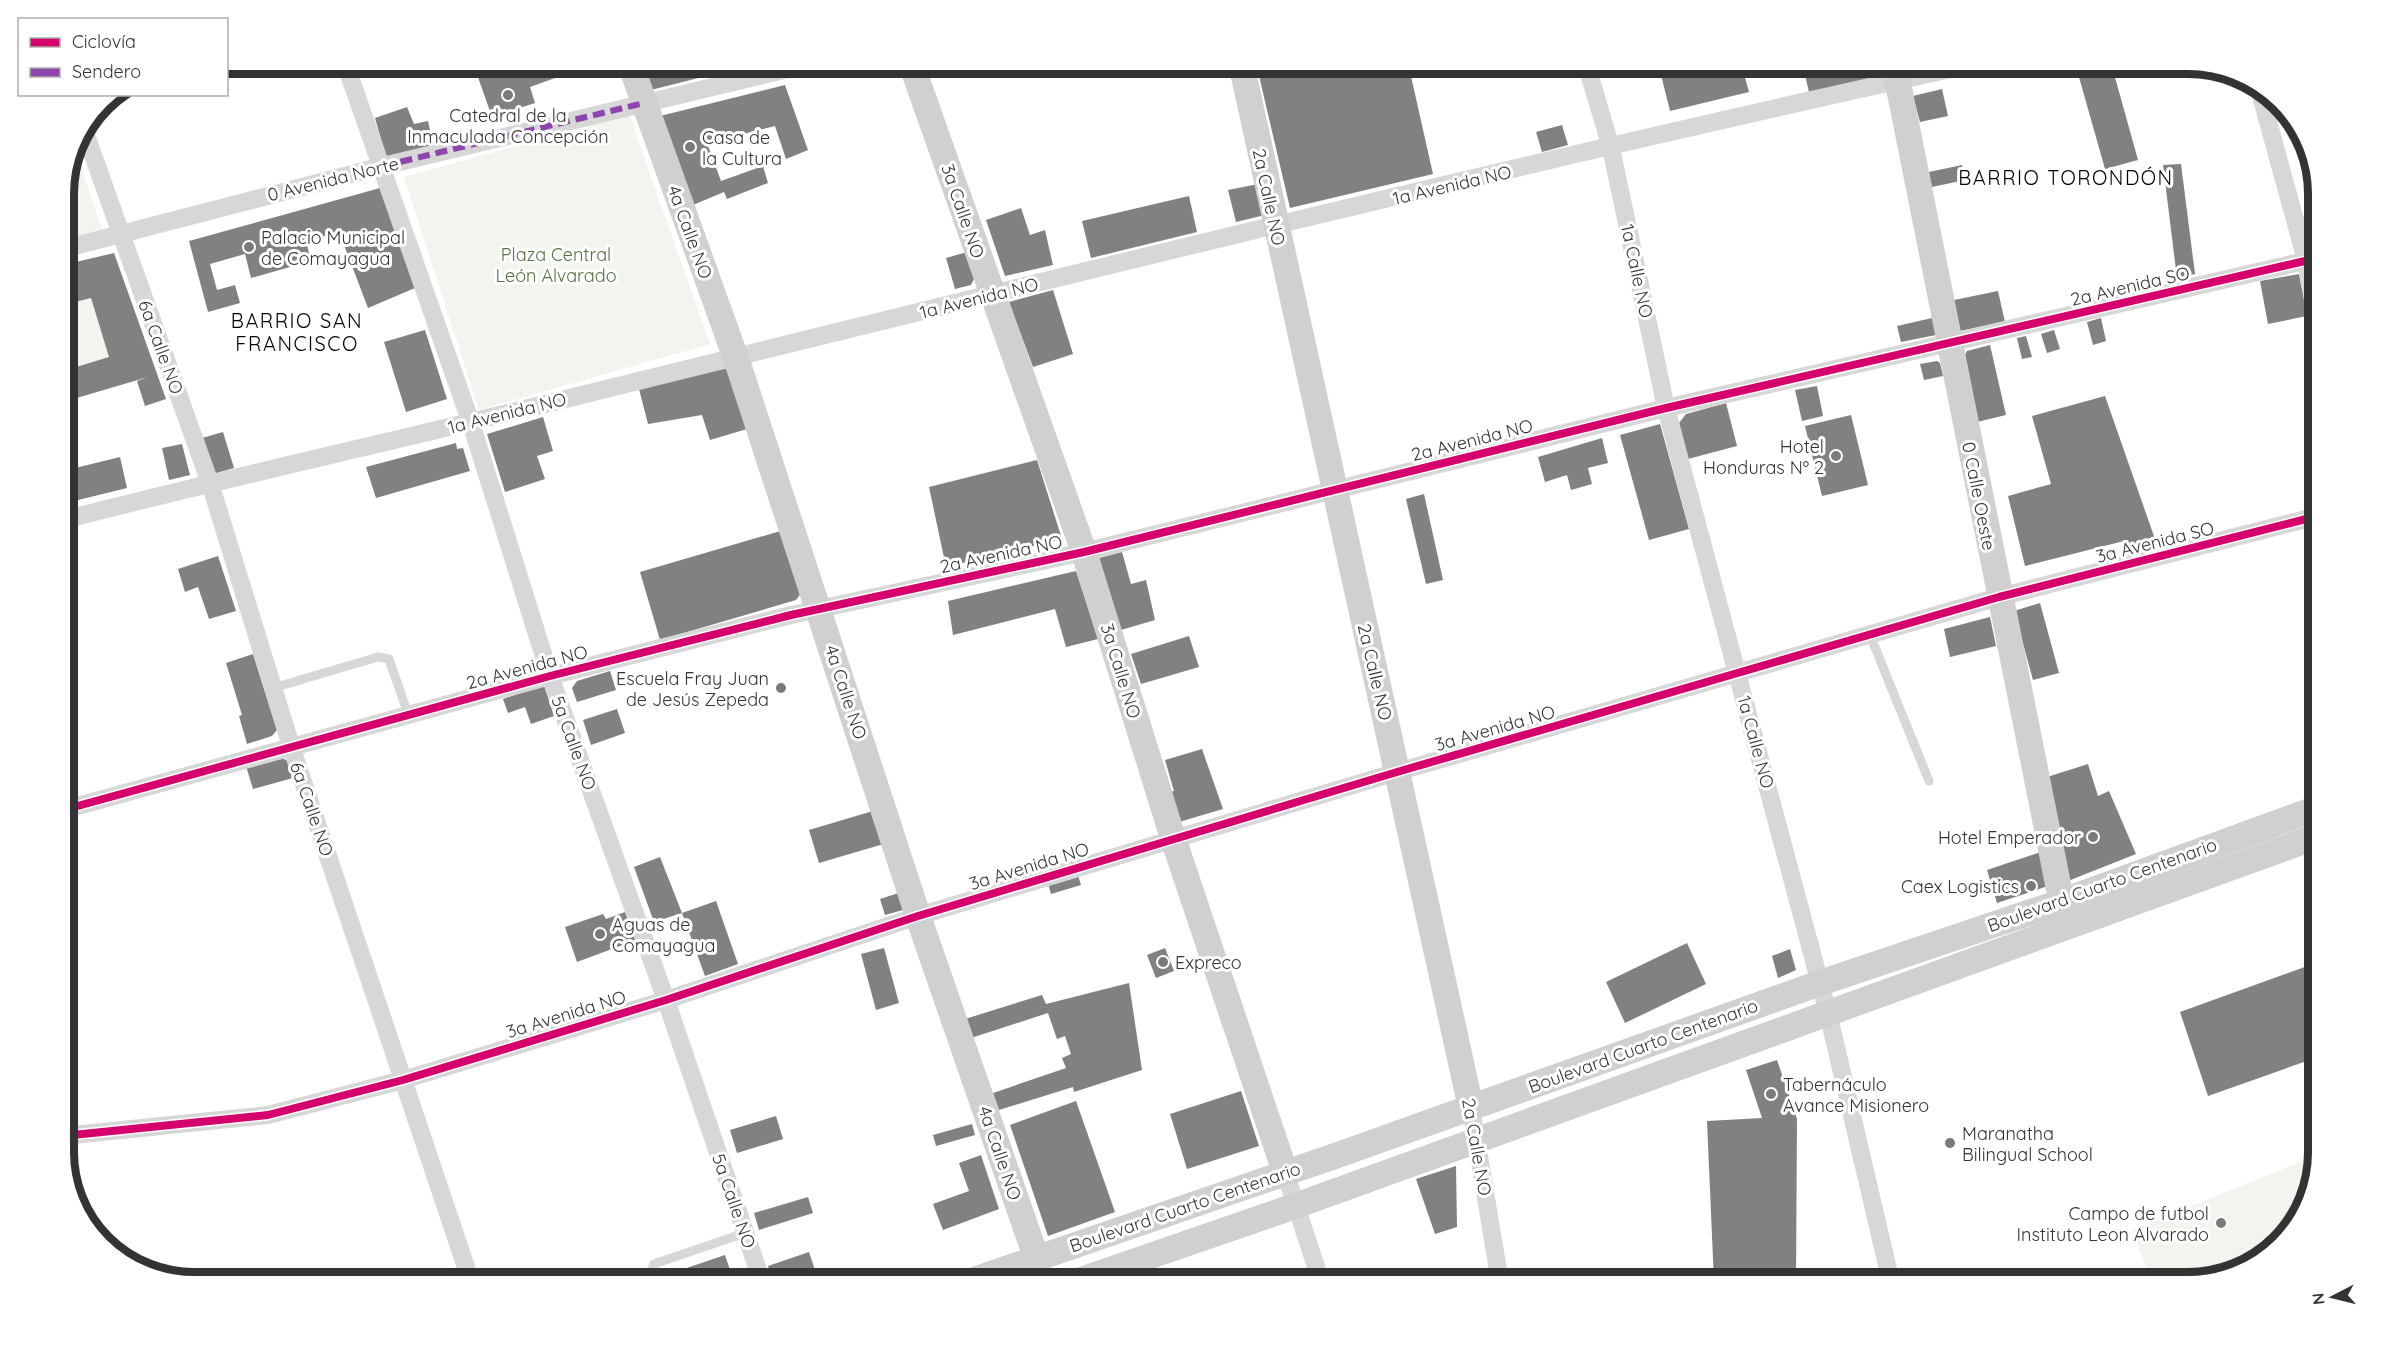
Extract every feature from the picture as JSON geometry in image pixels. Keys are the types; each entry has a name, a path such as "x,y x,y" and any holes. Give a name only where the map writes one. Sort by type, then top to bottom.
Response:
{"street":[{"name":"5a Calle NO","path":"349,74 471,423 550,676 666,1000 759,1272"},
{"name":"4a Calle NO","path":"634,74 735,357 918,916 1041,1272"},
{"name":"0 Avenida Norte","path":"74,246 383,166 767,74"},
{"name":"3a Calle NO","path":"915,74 1084,552 1173,838 1317,1272"},
{"name":"2a Calle NO","path":"1243,74 1478,1139 1498,1272"},
{"name":"1a Calle NO","path":"1589,74 1611,148 1666,408 1828,1013 1889,1272"},
{"name":"1a Avenida NO","path":"74,517 210,483 471,423 1275,226 1611,148 1888,74"},
{"name":"0 Calle Oeste","path":"1895,74 2067,928"},
{"path":"2262,100 2307,243"},
{"name":"6a Calle NO","path":"87,138 210,483 291,746 468,1272"},
{"name":"2a Avenida SO","path":"1948,344 2307,260"},
{"name":"2a Avenida NO","path":"74,807 550,676 819,608 1084,552 1666,408 1948,344"},
{"name":"3a Avenida SO","path":"1999,597 2307,519"},
{"name":"3a Avenida NO","path":"74,1135 268,1115 403,1080 666,1000 918,916 1173,838 1999,597"},
{"name":"Boulevard Cuarto Centenario","path":"995,1272 1471,1108 1820,983 2061,902 2308,812"},
{"name":"Boulevard Cuarto Centenario","path":"1104,1272 1294,1206 2308,840"}],"lane":[{"path":"1870,635 1929,781"},
{"path":"273,688 378,657 389,659 408,714"},
{"path":"653,1272 654,1263 745,1233"}],"green space":[{"name":"Plaza Central León Alvarado","path":"629,115 710,344 479,410 404,177"},
{"path":"79,160 102,229 74,237 74,185"},
{"path":"91,298 109,357 74,368 74,302"},
{"name":"Campo de futbol Instituto Leon Alvarado","path":"2307,1159 2298,1198 2283,1225 2261,1247 2234,1262 2188,1272 2148,1272 2132,1230"}],"building":[{"name":"Catedral de la Inmaculada Concepción","path":"477,74 566,74 530,87 535,103 492,117"},
{"path":"641,74 714,74 647,91"},
{"path":"1259,74 1410,74 1433,174 1290,208"},
{"path":"1661,74 1744,74 1749,92 1670,111"},
{"path":"1805,74 1873,74 1869,80 1809,92"},
{"path":"2078,74 2114,74 2138,160 2105,169"},
{"name":"Casa de la Cultura","path":"785,85 808,150 786,159 775,126 707,143 721,181 763,166 768,183 727,199 724,192 693,205 660,116"},
{"path":"1942,89 1948,116 1920,122 1913,96"},
{"path":"407,107 414,124 428,121 434,148 387,160 375,118"},
{"path":"1562,125 1568,145 1542,152 1536,132"},
{"path":"2181,164 2195,274 2177,278 2163,165"},
{"path":"1962,165 1965,180 1932,187 1929,172"},
{"path":"1258,184 1265,215 1236,222 1228,190"},
{"name":"Palacio Municipal de Comayagua","path":"380,188 415,288 368,308 339,232 306,241 311,261 251,278 245,254 210,264 217,290 235,285 240,303 208,312 189,241"},
{"path":"1189,196 1197,232 1091,258 1082,221"},
{"path":"1021,208 1030,235 1045,230 1053,265 1005,276 986,220"},
{"path":"967,252 975,277 971,285 955,289 946,258"},
{"path":"114,253 166,399 145,406 137,381 148,377 74,399 74,368 109,357 91,298 74,302 74,262"},
{"path":"2299,274 2307,316 2268,324 2260,281"},
{"path":"1053,290 1073,354 1033,367 1009,302"},
{"path":"1998,291 2005,322 1955,332 1949,301"},
{"path":"1932,318 1936,335 1901,342 1897,326"},
{"path":"2101,318 2106,341 2093,345 2087,322"},
{"path":"425,330 447,399 406,412 384,342"},
{"path":"2054,330 2060,349 2047,353 2041,334"},
{"path":"2026,336 2032,357 2022,359 2017,338"},
{"path":"1990,345 2006,415 1977,422 1963,358 1967,351"},
{"path":"1937,361 1940,363 1943,376 1924,380 1920,364"},
{"path":"722,368 728,369 747,429 710,440 702,415 648,424 639,389"},
{"path":"1817,386 1823,416 1802,421 1795,390"},
{"path":"2105,396 2156,542 2131,550 2128,540 2025,566 2008,496 2051,484 2032,416"},
{"path":"1726,403 1737,446 1688,459 1679,423 1686,414"},
{"name":"Hotel Honduras Nº 2","path":"1851,415 1868,485 1822,496 1805,426"},
{"path":"543,417 553,451 537,456 545,479 505,492 487,434"},
{"path":"1660,424 1689,529 1649,540 1620,435"},
{"path":"223,432 234,468 213,474 202,438"},
{"path":"1602,438 1608,463 1588,468 1592,484 1571,490 1567,475 1545,482 1538,457"},
{"path":"456,443 457,449 463,448 470,471 376,498 366,467"},
{"path":"182,444 190,475 169,480 162,448"},
{"path":"120,457 127,488 74,501 74,468"},
{"path":"1037,460 1062,539 946,567 929,487"},
{"path":"1424,494 1443,580 1426,584 1406,499"},
{"path":"784,530 802,592 796,600 660,640 640,572"},
{"path":"1122,552 1131,584 1146,580 1155,620 1121,630 1099,558"},
{"path":"218,556 236,611 209,619 198,587 185,592 178,569"},
{"path":"1076,571 1098,639 1066,647 1055,609 953,635 948,601"},
{"path":"2040,603 2059,673 2033,680 2014,611"},
{"path":"1990,617 1996,646 1950,657 1944,629"},
{"path":"1189,636 1199,667 1141,684 1131,654"},
{"path":"253,654 277,730 272,736 247,744 239,716 242,715 226,663"},
{"path":"610,671 616,690 577,702 572,688 577,681"},
{"path":"544,685 554,716 531,724 525,707 508,713 503,699"},
{"path":"617,709 625,733 591,745 583,720"},
{"path":"1202,749 1223,809 1179,822 1170,792 1174,791 1165,760"},
{"path":"280,757 288,761 293,778 253,789 246,766"},
{"name":"Hotel Emperador","path":"2088,764 2098,796 2109,791 2136,854 2068,881 2044,778"},
{"path":"876,810 887,843 819,863 809,830"},
{"path":"2041,852 2049,878 2045,887 1997,903 1987,870"},
{"path":"660,857 682,913 654,922 634,867"},
{"path":"1077,872 1081,885 1051,894 1047,880"},
{"path":"905,891 910,908 885,915 880,899"},
{"path":"716,901 738,964 705,976 682,913"},
{"name":"Aguas de Comayagua","path":"625,912 636,940 577,962 565,927 603,914 606,919"},
{"path":"1687,943 1706,984 1625,1023 1606,982"},
{"path":"884,948 899,1003 876,1010 861,954"},
{"path":"1165,948 1174,971 1156,978 1147,955"},
{"path":"1790,949 1796,970 1778,978 1772,956"},
{"path":"2308,966 2308,1061 2208,1096 2180,1012"},
{"path":"1129,983 1142,1070 1074,1092 1073,1087 999,1110 993,1093 1066,1068 1062,1058 1071,1054 1065,1036 1057,1039 1048,1013 971,1038 965,1019 1042,995 1046,1004"},
{"path":"1777,1060 1797,1119 1796,1272 1714,1272 1707,1121 1762,1118 1746,1070"},
{"path":"1241,1091 1259,1146 1187,1169 1170,1114"},
{"path":"1076,1101 1115,1212 1048,1236 1010,1125"},
{"path":"776,1116 783,1139 737,1153 730,1130"},
{"path":"972,1124 975,1135 936,1146 933,1135"},
{"path":"981,1155 999,1209 943,1230 933,1204 969,1191 959,1163"},
{"path":"1456,1166 1457,1227 1435,1234 1416,1179"},
{"path":"808,1197 813,1213 759,1230 754,1213"},
{"path":"809,1252 816,1272 770,1272 768,1266"},
{"path":"725,1255 731,1272 675,1272"}],"marked path":[{"path":"383,166 644,103"}],"cycle path":[{"path":"74,807 550,676 791,615 1084,552 1666,408 2307,261"},
{"path":"74,1135 268,1115 403,1080 666,1000 918,916 1397,772 1999,597 2307,519"}],"place":[{"name":"Catedral de la Inmaculada Concepción","path":"508,95"},
{"name":"Casa de la Cultura","path":"690,147"},
{"name":"Palacio Municipal de Comayagua","path":"249,247"},
{"name":"Hotel Honduras Nº 2","path":"1836,456"},
{"name":"Escuela Fray Juan de Jesús Zepeda","path":"781,688"},
{"name":"Hotel Emperador","path":"2093,837"},
{"name":"Caex Logistics","path":"2031,886"},
{"name":"Aguas de Comayagua","path":"600,934"},
{"name":"Expreco","path":"1163,962"},
{"name":"Tabernáculo Avance Misionero","path":"1771,1094"},
{"name":"Maranatha Bilingual School","path":"1950,1143"},
{"name":"Campo de futbol Instituto Leon Alvarado","path":"2221,1223"}],"district":[{"name":"BARRIO TORONDÓN","path":"2066,177"},
{"name":"BARRIO SAN FRANCISCO","path":"297,332"}]}
